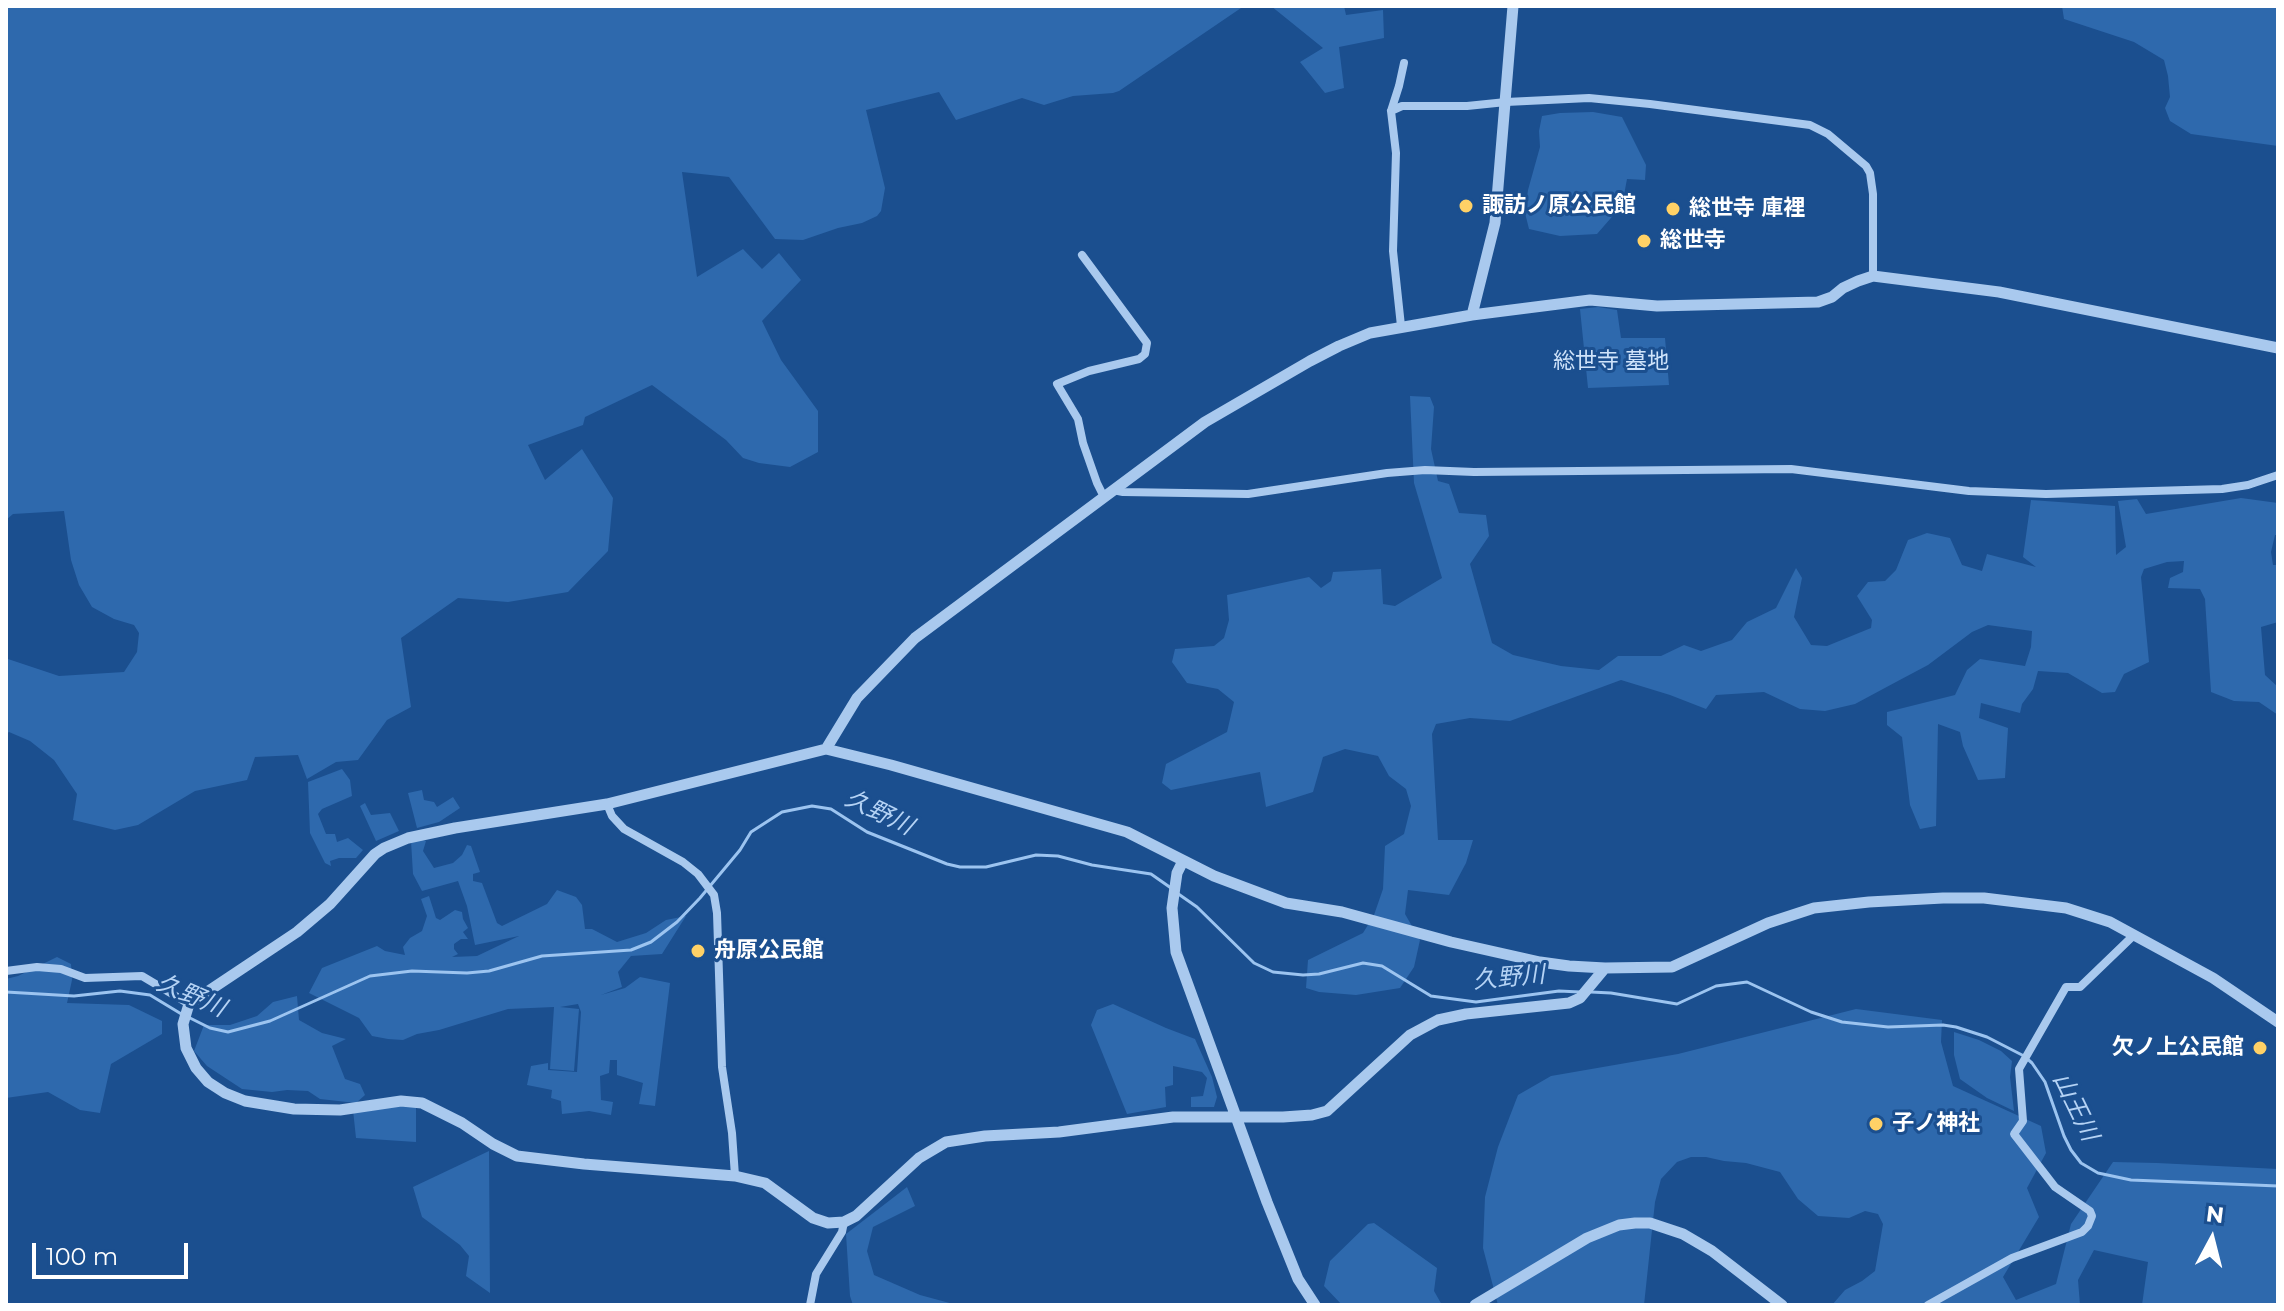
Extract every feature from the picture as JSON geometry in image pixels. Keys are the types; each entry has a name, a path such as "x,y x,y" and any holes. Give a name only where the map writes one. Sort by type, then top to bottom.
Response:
{"street":[{"path":"1472,315 1495,223 1513,6"},
{"path":"1401,326 1393,251 1396,153 1391,111 1404,63"},
{"path":"1391,111 1402,106 1601,99 1810,125 1828,134 1866,166 1870,173 1873,276"},
{"path":"1082,255 1147,343 1145,354 1139,359 1089,371 1057,384 1078,419 1097,483 1109,493 1248,494 1425,470 1791,469 1969,491 2046,494 2222,489 2278,475"},
{"path":"826,749 857,698 915,638 1205,422 1339,346 1370,333 1472,315 1590,300 1657,306 1818,302 1873,276 1999,292 2278,348"},
{"path":"1605,968 1580,998 1569,1003 1438,1020 1410,1035 1327,1111 1312,1115 1173,1117 1059,1132 985,1136 946,1142 919,1158 856,1216 844,1222 828,1223 813,1218 765,1183 735,1176 517,1156 422,1103 340,1110 294,1109 245,1101 208,1082 196,1068 186,1048 183,1024 189,1004 297,932 330,904 384,848 408,838 455,828 607,804 826,749 1127,832 1250,891 1286,903 1342,912 1540,962 1605,968 1672,967 1768,923 1814,908 1869,902 1984,898 2066,908 2110,922 2213,978 2278,1022"},
{"path":"607,804 612,816 624,829 683,862 698,874 714,895 722,1067 735,1176"},
{"path":"1183,861 1177,873 1172,908 1176,952 1235,1118 1298,1279 1315,1305"},
{"path":"1928,1305 2012,1258 2082,1232 2088,1226 2092,1216 2090,1211 2055,1187 2014,1134 2023,1121 2019,1069 2066,987 2080,987 2134,935"},
{"path":"6,971 37,967 61,969 85,978 142,976 189,1004"},
{"path":"810,1305 816,1274 842,1232 844,1222"},
{"path":"1475,1305 1587,1238 1619,1225 1650,1223 1668,1227 1712,1251 1782,1305"}],"green space":[{"path":"6,6 1256,6 1241,8 1113,93 1073,96 1044,105 1022,98 956,120 939,92 866,110 885,188 881,211 862,223 803,240 775,239 729,177 682,172 697,277 743,249 762,269 779,253 801,280 762,321 781,360 818,411 818,452 790,467 743,458 726,440 652,385 585,417 583,425 528,445 545,480 582,449 613,498 608,551 568,592 508,602 458,598 401,638 411,707 387,720 358,760 336,762 307,779 298,755 255,757 247,780 195,791 138,825 115,830 73,820 77,794 54,760 30,741 9,732 6,734 6,651 8,659 59,676 124,672 137,652 139,633 134,625 92,607 79,585 71,560 64,511 13,514 6,520"},
{"path":"1271,6 1344,6 1346,15 1383,10 1384,38 1339,47 1344,88 1325,93 1300,62 1323,48"},
{"path":"2062,6 2278,6 2278,146 2191,134 2170,121 2165,108 2170,97 2164,60 2134,42 2064,19"},
{"path":"1593,112 1622,117 1646,165 1645,180 1627,179 1617,211 1597,234 1560,236 1529,229 1525,213 1540,147 1542,116"},
{"name":"総世寺 墓地","path":"1598,307 1617,310 1621,338 1665,338 1669,385 1588,388 1580,309"},
{"path":"1410,396 1430,397 1434,407 1431,449 1438,481 1449,484 1459,513 1486,515 1489,536 1470,564 1492,643 1513,655 1561,666 1599,670 1618,656 1661,656 1684,645 1701,651 1732,640 1747,622 1776,608 1796,568 1802,578 1794,617 1811,645 1827,646 1871,628 1872,620 1857,596 1868,582 1885,581 1896,570 1908,540 1927,533 1950,538 1962,565 1982,571 1987,554 2036,567 2023,557 2031,500 2115,506 2116,555 2126,547 2118,501 2137,499 2146,514 2241,498 2278,503 2278,535 2275,535 2271,552 2273,565 2278,565 2278,622 2261,627 2265,675 2278,687 2278,715 2259,702 2234,701 2211,692 2205,599 2200,589 2168,588 2170,578 2183,572 2184,561 2144,569 2141,577 2149,662 2124,674 2115,692 2102,693 2068,673 2038,671 2033,689 2022,704 2020,713 1981,703 1979,718 2008,728 2005,778 1978,780 1960,732 1938,724 1936,826 1920,829 1910,805 1902,737 1887,725 1887,712 1955,695 1967,670 1980,659 2025,666 2032,631 1988,625 1972,632 1928,665 1855,704 1825,711 1800,709 1764,692 1716,695 1706,709 1621,680 1510,721 1470,718 1436,724 1432,734 1438,840 1473,840 1466,863 1449,895 1408,890 1405,914 1420,940 1414,967 1400,988 1356,995 1306,988 1308,960 1363,933 1374,915 1383,889 1385,846 1404,834 1411,806 1406,789 1389,776 1378,756 1345,749 1323,757 1313,792 1266,807 1260,772 1171,790 1162,783 1166,764 1227,732 1234,702 1218,689 1187,683 1172,662 1175,649 1214,646 1224,638 1229,620 1227,595 1309,577 1321,588 1331,581 1333,572 1381,569 1383,604 1395,606 1442,578 1414,483"},
{"path":"342,769 350,780 352,796 322,809 318,814 326,834 335,834 337,842 348,838 363,850 356,858 330,861 331,866 325,863 310,833 308,782"},
{"path":"422,790 424,800 434,802 437,807 453,797 460,808 439,822 417,828 408,793"},
{"path":"365,803 371,815 390,813 399,831 376,841 360,806"},
{"path":"411,841 426,841 423,851 434,868 453,863 467,845 471,846 480,872 473,874 473,881 482,883 497,923 502,926 547,904 557,890 576,897 582,905 585,929 592,929 617,942 646,933 666,920 686,916 662,954 631,956 618,972 622,987 601,995 625,988 640,977 670,983 655,1106 639,1104 643,1083 617,1075 617,1060 610,1060 609,1073 600,1076 601,1100 613,1102 611,1115 589,1111 562,1114 561,1101 551,1098 552,1090 527,1085 531,1066 548,1063 548,1070 577,1072 581,1012 578,1004 560,1007 579,1009 574,1071 550,1069 554,1007 508,1009 403,1040 372,1036 359,1018 309,993 322,968 377,946 405,955 403,947 422,931 427,916 421,899 429,896 436,918 440,920 455,910 462,912 468,928 463,932 468,939 454,944 458,954 452,957 477,956 519,936 475,945 458,881 422,891 413,874"},
{"path":"57,957 71,964 72,980 67,1003 129,1005 162,1021 162,1034 111,1064 100,1113 80,1110 48,1092 6,1098 6,979"},
{"path":"297,996 299,1020 322,1033 346,1039 332,1046 345,1079 360,1084 365,1095 356,1103 320,1099 308,1091 242,1089 207,1066 194,1051 204,1025 230,1025 257,1016 273,1002"},
{"path":"1113,1004 1195,1039 1212,1077 1217,1097 1214,1107 1191,1107 1191,1097 1203,1096 1207,1078 1202,1072 1173,1066 1173,1085 1165,1087 1166,1107 1127,1114 1091,1025 1097,1010"},
{"path":"1856,1009 1942,1020 1941,1042 1953,1086 2041,1126 2046,1153 2027,1188 2039,1217 2003,1277 2016,1300 2056,1284 2071,1224 2113,1162 2278,1169 2278,1294 2275,1305 2142,1305 2148,1262 2094,1250 2078,1280 2080,1305 1832,1305 1845,1290 1875,1271 1883,1224 1878,1214 1865,1211 1849,1218 1818,1216 1798,1199 1780,1172 1746,1163 1691,1157 1677,1162 1661,1179 1655,1202 1644,1305 1498,1305 1483,1248 1485,1197 1498,1147 1518,1095 1551,1076 1678,1054"},
{"path":"1954,1032 2001,1051 2012,1061 2010,1077 2014,1111 1987,1098 1960,1079 1954,1055"},
{"path":"416,1105 416,1142 356,1138 353,1110"},
{"path":"489,1151 490,1293 466,1276 469,1256 460,1245 422,1217 413,1187"},
{"path":"907,1187 915,1206 873,1227 867,1251 874,1275 920,1295 957,1305 853,1305 846,1234"},
{"path":"1374,1223 1437,1268 1434,1291 1442,1305 1342,1305 1324,1286 1330,1261 1368,1224"}],"waterway":[{"name":"久野川","path":"190,1018 210,1028 228,1032 270,1021 370,976 412,971 489,971 542,956 631,950 651,942 677,922 740,850 751,832 782,812 812,806 831,809 867,832 960,867 986,867 1036,855 1058,856 1151,874 1171,888"},
{"name":"久野川","path":"1177,893 1197,907 1254,963 1273,972 1319,974 1363,963 1382,966 1431,996 1476,1002 1559,991 1580,992"},
{"name":"山王川","path":"1591,992 1677,1004 1716,986 1747,982 1811,1012 1842,1022 1888,1027 1956,1027 1987,1037 2032,1063 2045,1082 2071,1150 2081,1163 2098,1173 2131,1180 2278,1186"},
{"name":"久野川","path":"6,992 74,996 120,991 150,995 183,1015"}],"place":[{"name":"諏訪ノ原公民館","path":"1466,206"},
{"name":"総世寺 庫裡","path":"1673,209"},
{"name":"総世寺","path":"1644,241"},
{"name":"舟原公民館","path":"698,951"},
{"name":"欠ノ上公民館","path":"2260,1048"},
{"name":"子ノ神社","path":"1876,1124"}]}
